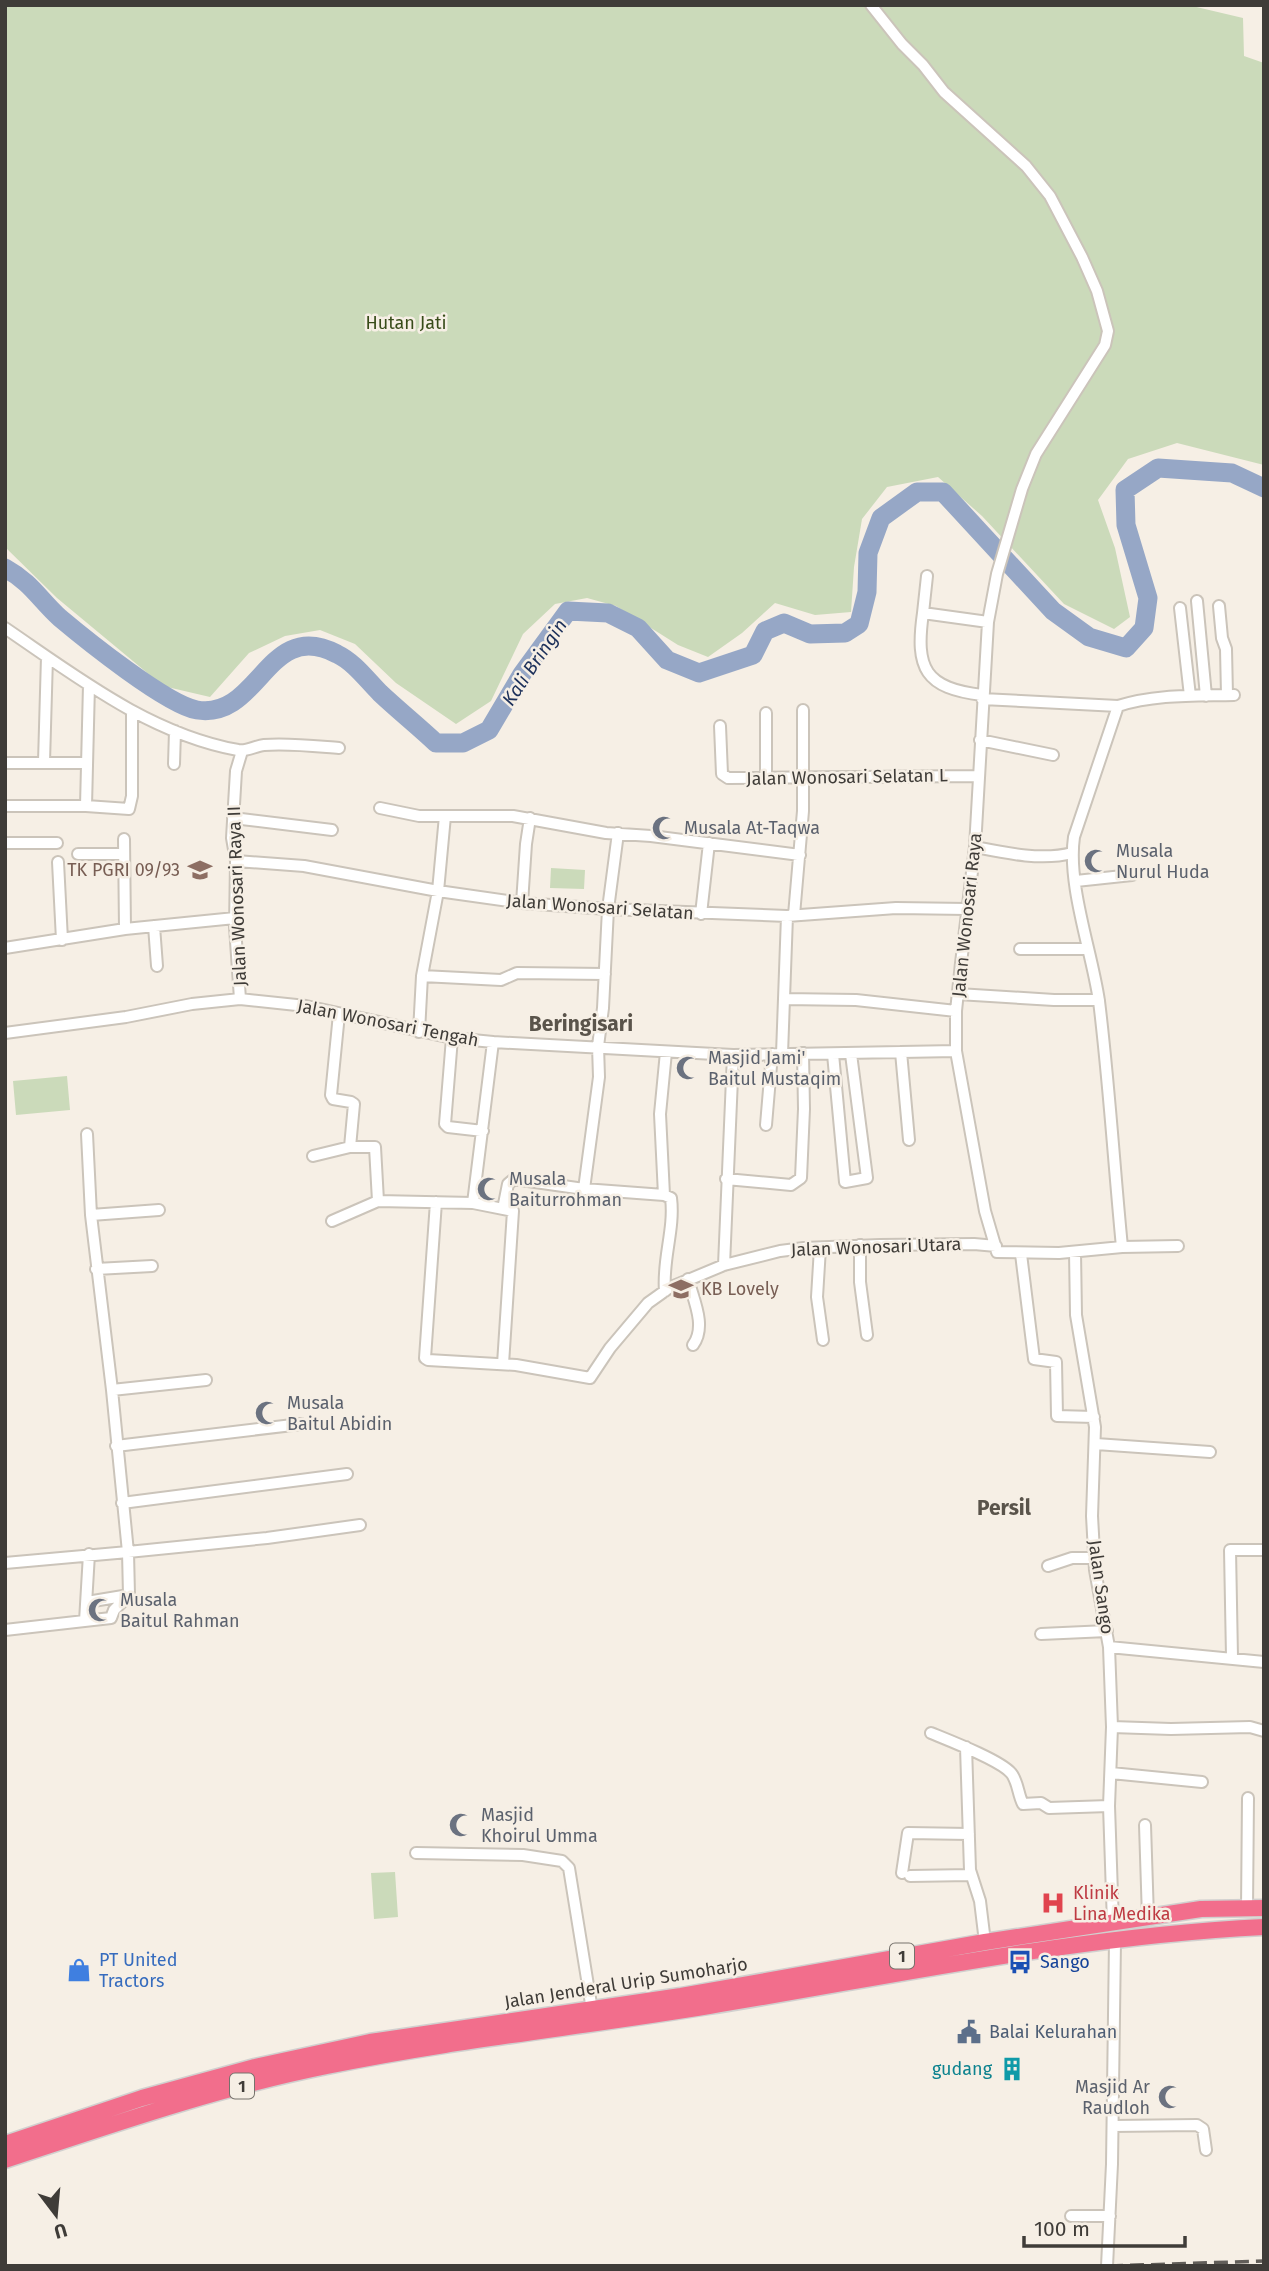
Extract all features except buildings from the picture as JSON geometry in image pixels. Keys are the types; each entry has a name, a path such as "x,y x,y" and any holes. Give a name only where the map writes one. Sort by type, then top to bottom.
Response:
{"highway":[{"name":"Jalan Jenderal Urip Sumoharjo","path":"5,2144 142,2098 255,2067 391,2038 593,2010 985,1942 1201,1909 1264,1908"},
{"name":"Jalan Jenderal Urip Sumoharjo","path":"5,2160 184,2102 324,2066 496,2036 709,2006 940,1964 1216,1929 1264,1927"}],"street":[{"name":"Jalan Wonosari Raya","path":"871,5 944,92 1026,166 1050,195 1092,280 1108,331 1105,345 1036,454 1022,489 996,574 988,622 975,848 956,1011 956,1051 985,1211 997,1249"},
{"path":"927,576 921,652 924,668 931,677 955,691 982,697 1118,706 1134,701 1230,695 1219,606"},
{"path":"1197,601 1206,696"},
{"path":"1180,608 1190,696"},
{"path":"923,613 988,622"},
{"path":"1199,627 1220,624"},
{"path":"5,628 132,712 207,743 242,751 284,744 339,748"},
{"path":"44,762 47,657"},
{"path":"86,806 89,685"},
{"path":"1118,706 1078,821 1072,853 1099,1000 1122,1247"},
{"path":"766,1125 784,999 790,916 800,855 803,710"},
{"path":"5,806 129,809 132,796 132,712"},
{"path":"766,713 766,776"},
{"name":"Jalan Wonosari Selatan L","path":"720,726 724,777 979,776"},
{"path":"174,764 175,731"},
{"path":"980,740 1053,754"},
{"name":"Jalan Wonosari Raya II","path":"240,999 235,918 236,861 232,838 236,771 242,751"},
{"path":"5,763 87,763"},
{"path":"380,808 419,816 530,818 618,833 800,855"},
{"path":"419,1032 422,976 438,891 445,816"},
{"path":"233,818 332,830"},
{"path":"522,903 530,818"},
{"path":"584,1189 599,1077 598,1046 608,909 618,833"},
{"path":"124,839 125,929"},
{"path":"5,843 57,843"},
{"path":"701,914 709,843"},
{"path":"975,848 1040,856 1072,853"},
{"path":"78,854 124,854"},
{"name":"Jalan Wonosari Selatan","path":"236,861 304,866 438,891 522,903 608,909 790,916 896,908 967,909"},
{"path":"58,862 62,940"},
{"path":"1076,881 1132,875"},
{"path":"5,947 125,929 235,918"},
{"path":"154,926 157,966"},
{"path":"1020,949 1088,949"},
{"path":"422,976 502,980 517,973 605,974"},
{"path":"958,994 1099,1000"},
{"name":"Jalan Wonosari Tengah","path":"5,1033 240,999 306,1006 419,1032 493,1042 733,1055 956,1051"},
{"path":"784,999 856,1000 956,1011"},
{"path":"339,1014 331,1096 333,1099 354,1104 350,1147"},
{"path":"453,1038 445,1124 448,1127 483,1131"},
{"path":"474,1203 493,1042"},
{"path":"664,1195 660,1114 666,1052"},
{"path":"901,1052 909,1140"},
{"path":"726,1179 791,1185 801,1178 803,1053"},
{"path":"833,1054 844,1180 847,1182 867,1178 851,1054"},
{"path":"724,1265 733,1055"},
{"path":"5,1630 111,1618 114,1610 129,1595 128,1552 112,1390 91,1215 87,1134"},
{"path":"313,1156 350,1147 375,1147 378,1201"},
{"path":"503,1209 508,1184 514,1179 584,1189 664,1195 671,1198 664,1268 665,1291"},
{"path":"332,1222 378,1201 474,1203 513,1211 503,1364"},
{"name":"Jalan Wonosari Utara","path":"436,1202 424,1354 428,1360 503,1364 590,1378 639,1311 665,1291 724,1265 780,1251 860,1245 974,1244 1021,1254 1178,1246"},
{"path":"91,1215 159,1210"},
{"path":"860,1245 860,1282 867,1335"},
{"path":"820,1248 817,1297 823,1340"},
{"name":"Jalan Sango","path":"1075,1252 1076,1315 1096,1444 1092,1516 1094,1558 1109,1647 1112,1727 1109,1806 1113,1924"},
{"path":"1021,1254 1034,1360 1056,1362 1057,1416 1094,1418"},
{"path":"96,1269 152,1266"},
{"path":"688,1279 700,1322 698,1338 693,1345"},
{"path":"112,1390 206,1380"},
{"path":"117,1446 301,1424"},
{"path":"1096,1444 1210,1452"},
{"path":"122,1503 347,1474"},
{"path":"5,1563 267,1538 360,1525"},
{"path":"1232,1657 1230,1550 1264,1550"},
{"path":"85,1621 89,1554"},
{"path":"1048,1566 1072,1558 1094,1558"},
{"path":"87,1602 129,1595"},
{"path":"1041,1634 1107,1630"},
{"path":"1109,1647 1264,1662"},
{"path":"1112,1727 1250,1727 1264,1731"},
{"path":"931,1733 966,1747 1012,1774 1023,1804 1041,1804 1049,1808 1109,1806"},
{"path":"966,1747 970,1875 980,1901 985,1942"},
{"path":"1111,1773 1202,1782"},
{"path":"1247,1909 1248,1798"},
{"path":"1145,1825 1148,1918"},
{"path":"969,1834 908,1833 906,1874 970,1875"},
{"path":"416,1853 523,1855 562,1861 569,1868 593,2010"},
{"path":"1107,2266 1113,2126 1115,1941"},
{"path":"1113,2126 1197,2125 1203,2129 1206,2150"},
{"path":"1071,2216 1110,2216"}],"green space":[{"name":"Hutan Jati","path":"5,5 1188,5 1243,18 1244,56 1264,63 1264,465 1177,443 1128,459 1098,500 1115,548 1130,617 1114,629 1064,604 982,516 938,477 887,487 862,519 854,567 851,612 815,615 775,603 742,633 708,657 678,645 616,606 587,598 555,604 523,634 491,701 456,724 396,683 355,644 320,630 285,636 249,653 210,697 163,686 57,598 5,547"},
{"path":"551,868 585,870 584,889 550,888"},
{"path":"67,1076 70,1110 16,1115 13,1081"},
{"path":"395,1872 398,1917 374,1919 371,1873"}],"waterway":[{"name":"Kali Bringin","path":"5,568 22,579 60,618 106,655 166,696 197,710 218,709 236,700 279,658 294,649 313,646 337,654 349,662 436,743 463,743 489,730 522,674 568,611 608,613 638,628 667,660 699,673 753,655 765,631 784,623 810,634 845,633 859,624 867,592 868,553 881,518 917,492 943,492 1053,611 1089,637 1126,648 1144,628 1148,598 1126,525 1125,490 1158,468 1232,473 1264,488"}],"railway":[{"path":"1109,2266 1264,2261"}],"place":[{"name":"Musala At-Taqwa","path":"664,828"},
{"name":"Musala Nurul Huda","path":"1096,861"},
{"name":"TK PGRI 09/93","path":"200,870"},
{"name":"Masjid Jami' Baitul Mustaqim","path":"688,1068"},
{"name":"Musala Baiturrohman","path":"489,1189"},
{"name":"KB Lovely","path":"681,1289"},
{"name":"Musala Baitul Abidin","path":"267,1413"},
{"name":"Musala Baitul Rahman","path":"100,1610"},
{"name":"Masjid Khoirul Umma","path":"461,1825"},
{"name":"Klinik Lina Medika","path":"1053,1903"},
{"name":"Sango","path":"1020,1962"},
{"name":"PT United Tractors","path":"79,1970"},
{"name":"Balai Kelurahan","path":"969,2032"},
{"name":"gudang","path":"1012,2069"},
{"name":"Masjid Ar Raudloh","path":"1170,2097"}],"district":[{"name":"Beringisari","path":"581,1024"},
{"name":"Persil","path":"1004,1508"}]}
